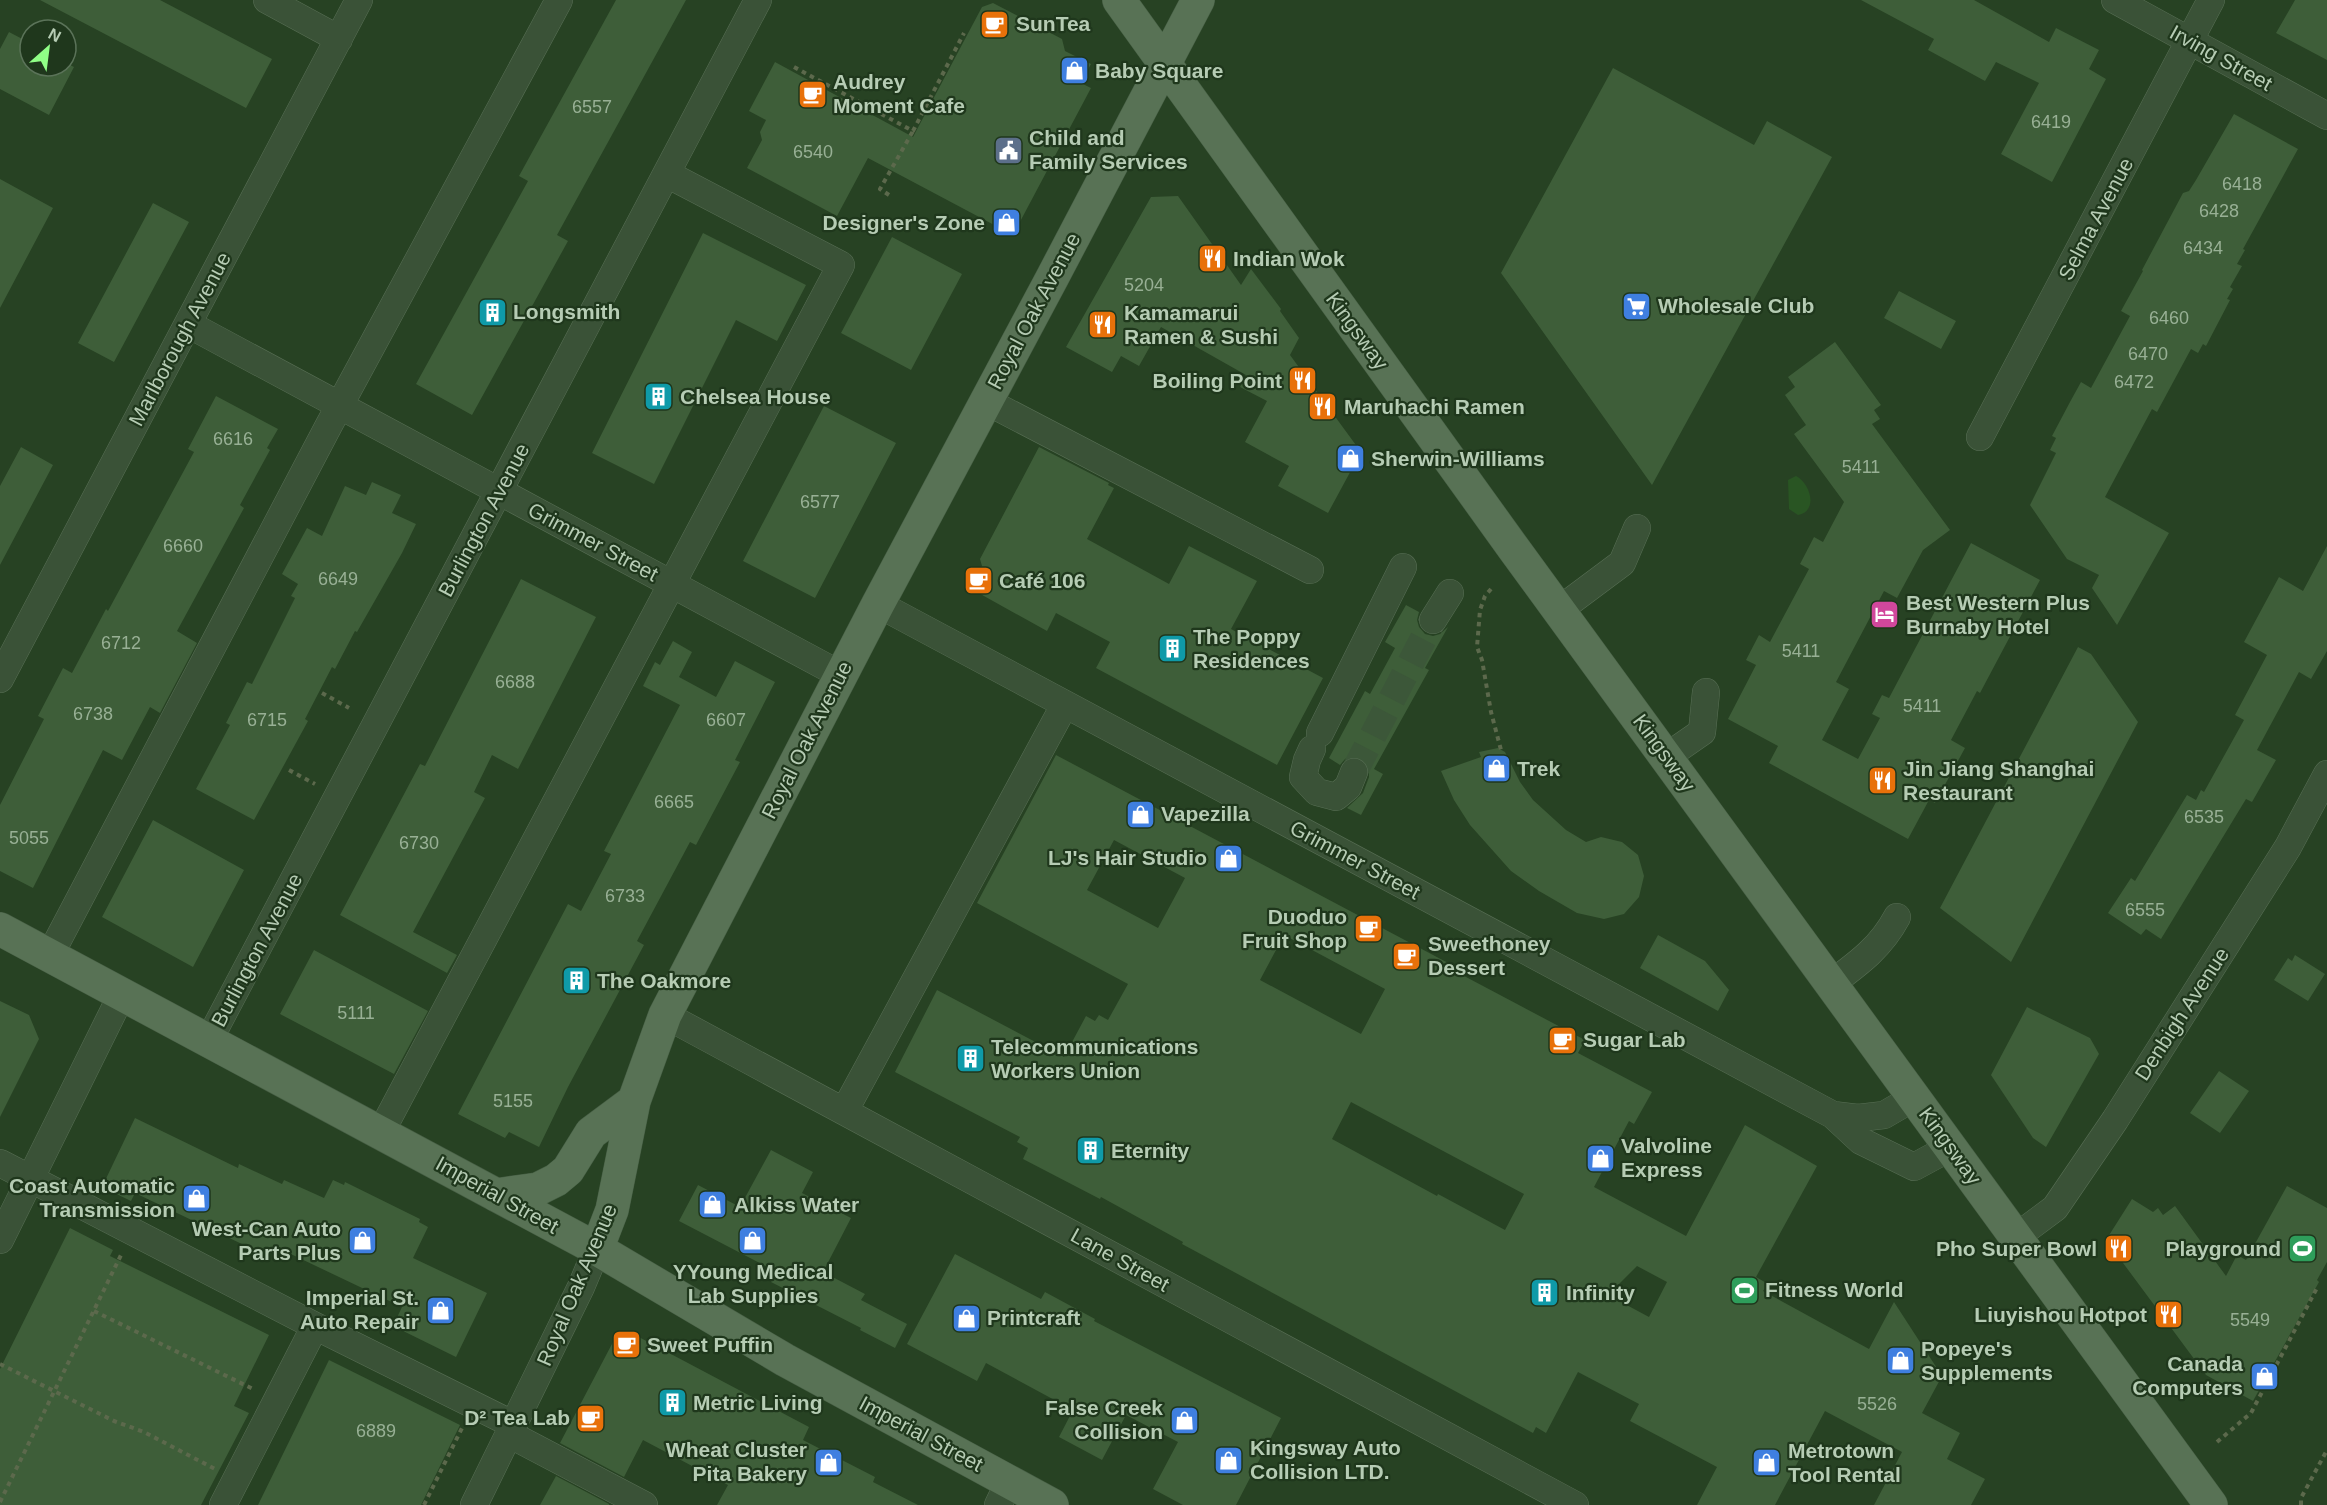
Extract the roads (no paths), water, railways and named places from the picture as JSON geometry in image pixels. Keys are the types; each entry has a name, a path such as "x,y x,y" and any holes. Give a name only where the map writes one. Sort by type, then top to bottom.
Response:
{"main road":[{"name":"Kingsway","path":"1119,0 1666,757 2211,1505"},
{"name":"Royal Oak Avenue","path":"597,1249 612,1210 634,1101 665,1015 840,675 1198,0"},
{"name":"Imperial Street","path":"0,929 597,1249 1003,1493 1052,1505"},
{"path":"496,1195 538,1189 556,1180 568,1170 591,1133 634,1101"}],"street":[{"path":"267,0 339,39"},
{"name":"Marlborough Avenue","path":"0,679 359,0"},
{"path":"50,955 340,406 559,0"},
{"name":"Burlington Avenue","path":"209,1040 758,0"},
{"name":"Irving Street","path":"2115,0 2327,116"},
{"name":"Selma Avenue","path":"1980,437 2211,0"},
{"path":"381,1132 841,265 667,174"},
{"name":"Grimmer Street","path":"188,324 840,675"},
{"path":"986,401 1310,570"},
{"path":"1559,609 1622,563 1637,528"},
{"path":"1354,772 1348,787 1336,797 1317,792 1303,777 1307,760 1316,741 1403,567"},
{"path":"1433,620 1450,593"},
{"name":"Grimmer Street","path":"878,604 1833,1115 1861,1141 1914,1167 1951,1147"},
{"path":"1666,757 1702,732 1706,692"},
{"path":"845,1110 1065,704"},
{"name":"Denbigh Avenue","path":"2016,1237 2055,1208 2115,1120 2288,848 2327,774"},
{"path":"1832,982 1866,958 1887,936 1897,917"},
{"path":"0,1240 122,994"},
{"name":"Lane Street","path":"665,1015 1575,1505"},
{"name":"Grimmer Street","path":"1833,1115 1858,1118 1884,1115 1915,1097"},
{"path":"0,1163 511,1429 644,1505"},
{"name":"Royal Oak Avenue","path":"474,1505 581,1287 597,1249"},
{"path":"223,1505 315,1326"}],"tunnel":[{"path":"1354,772 1433,620"}],"place":[{"name":"SunTea","path":"995,24"},
{"name":"Baby Square","path":"1074,71"},
{"name":"Audrey Moment Cafe","path":"812,94"},
{"name":"Child and Family Services","path":"1008,150"},
{"name":"Designer's Zone","path":"1006,223"},
{"name":"Indian Wok","path":"1212,259"},
{"name":"Wholesale Club","path":"1637,306"},
{"name":"Longsmith","path":"492,312"},
{"name":"Kamamarui Ramen & Sushi","path":"1103,325"},
{"name":"Boiling Point","path":"1303,381"},
{"name":"Chelsea House","path":"659,397"},
{"name":"Maruhachi Ramen","path":"1323,407"},
{"name":"Sherwin-Williams","path":"1350,459"},
{"name":"Café 106","path":"978,581"},
{"name":"Best Western Plus Burnaby Hotel","path":"1885,615"},
{"name":"The Poppy Residences","path":"1172,649"},
{"name":"Trek","path":"1496,769"},
{"name":"Jin Jiang Shanghai Restaurant","path":"1882,781"},
{"name":"Vapezilla","path":"1140,814"},
{"name":"LJ's Hair Studio","path":"1228,858"},
{"name":"Duoduo Fruit Shop","path":"1368,929"},
{"name":"Sweethoney Dessert","path":"1407,956"},
{"name":"The Oakmore","path":"576,981"},
{"name":"Sugar Lab","path":"1562,1040"},
{"name":"Telecommunications Workers Union","path":"970,1059"},
{"name":"Eternity","path":"1090,1151"},
{"name":"Valvoline Express","path":"1600,1158"},
{"name":"Coast Automatic Transmission","path":"196,1198"},
{"name":"Alkiss Water","path":"713,1205"},
{"name":"West-Can Auto Parts Plus","path":"362,1241"},
{"name":"YYoung Medical Lab Supplies","path":"753,1241"},
{"name":"Pho Super Bowl","path":"2118,1249"},
{"name":"Playground","path":"2302,1249"},
{"name":"Fitness World","path":"1744,1290"},
{"name":"Infinity","path":"1545,1293"},
{"name":"Imperial St. Auto Repair","path":"440,1310"},
{"name":"Liuyishou Hotpot","path":"2168,1315"},
{"name":"Printcraft","path":"966,1318"},
{"name":"Sweet Puffin","path":"626,1345"},
{"name":"Popeye's Supplements","path":"1900,1361"},
{"name":"Canada Computers","path":"2264,1376"},
{"name":"Metric Living","path":"672,1403"},
{"name":"D² Tea Lab","path":"591,1418"},
{"name":"False Creek Collision","path":"1184,1420"},
{"name":"Kingsway Auto Collision LTD.","path":"1229,1460"},
{"name":"Wheat Cluster Pita Bakery","path":"828,1462"},
{"name":"Metrotown Tool Rental","path":"1767,1463"}]}
